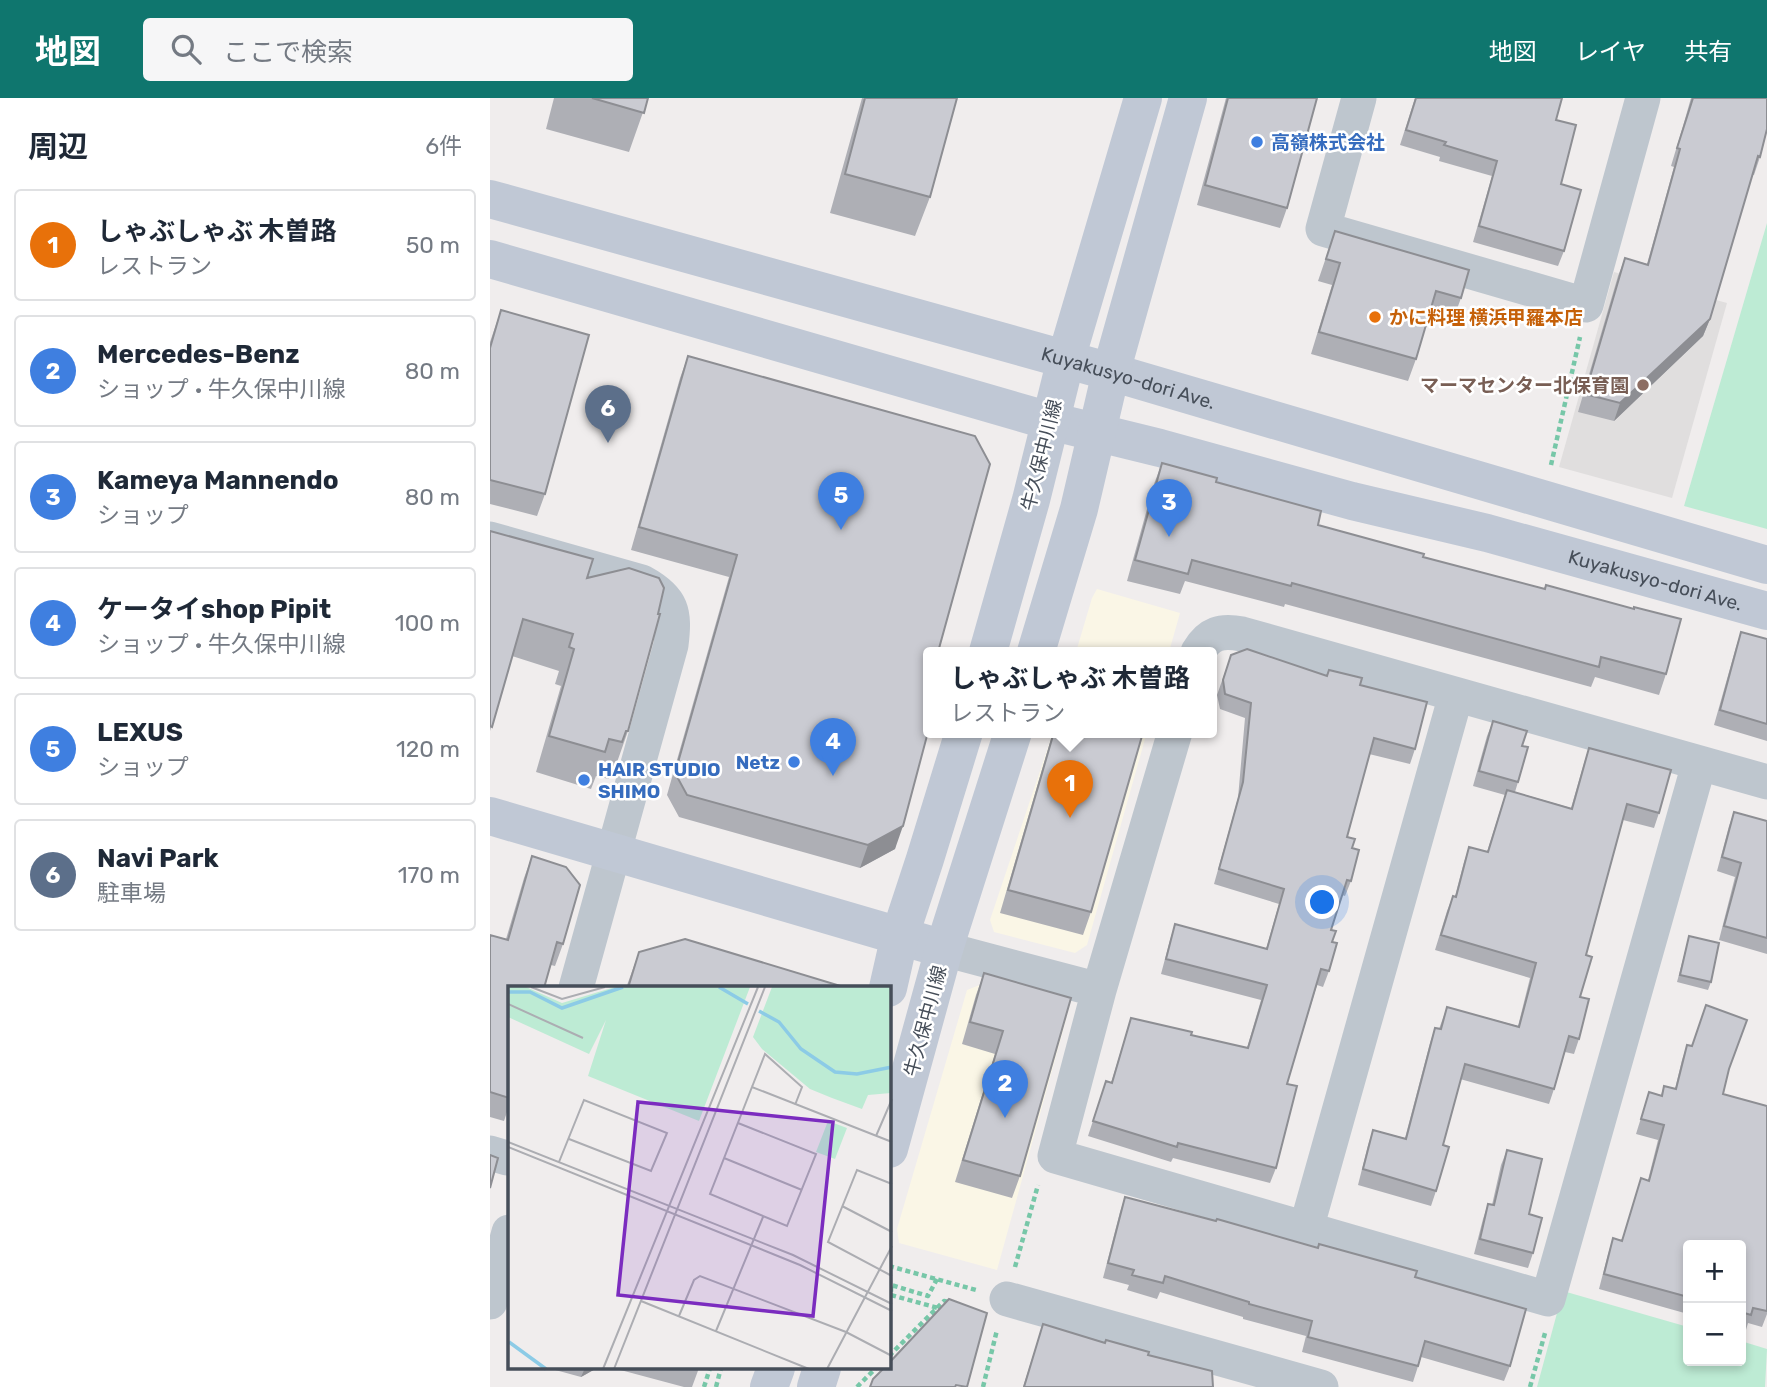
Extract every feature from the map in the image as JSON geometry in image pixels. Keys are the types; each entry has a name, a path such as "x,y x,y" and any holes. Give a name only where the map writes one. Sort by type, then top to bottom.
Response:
{"street":[{"name":"牛久保中川線","path":"989,647 1031,500 1066,359 1143,98"},
{"path":"1038,647 1079,509 1095,432 1188,98"},
{"path":"1359,98 1323,229 1586,305 1643,98"},
{"name":"Kuyakusyo-dori Ave.","path":"490,199 1066,359 1767,565"},
{"name":"Kuyakusyo-dori Ave.","path":"490,259 1050,421 1487,533 1767,611"},
{"path":"490,539 642,582 658,591 670,605 674,621 670,645 577,986"},
{"path":"1201,647 1205,639 1216,632 1229,631 1767,782"},
{"path":"1306,1229 1456,695"},
{"path":"888,986 900,935 962,738"},
{"name":"牛久保中川線","path":"891,1142 944,949 1011,738"},
{"path":"1173,738 1099,990 1055,1156 1548,1299 1699,764"},
{"path":"490,816 944,949 1099,990"},
{"path":"490,1302 508,1235"},
{"path":"1002,1313 1321,1387"},
{"path":"769,1387 775,1370"},
{"path":"816,1387 821,1370"}],"path":[{"path":"1549,474 1586,305"},
{"path":"983,1387 1041,1172"},
{"path":"891,1267 937,1279 1002,1313"},
{"path":"937,1279 928,1296 891,1285 891,1295 938,1308"},
{"path":"1530,1387 1552,1310 1548,1299"},
{"path":"705,1387 709,1370"},
{"path":"716,1387 720,1370"},
{"path":"857,1387 874,1370"}],"shaded area":[{"name":"マーマセンター北保育園","path":"1614,272 1727,303 1672,498 1559,467"},
{"path":"1097,589 1180,613 1170,647 1077,647"},
{"path":"1051,738 1145,738 1087,945 1075,953 994,932 990,920"},
{"path":"982,984 1058,1007 1066,1020 997,1270 899,1243 897,1229 967,990"}],"green space":[{"path":"1767,223 1767,529 1684,506"},
{"path":"1563,1291 1683,1326 1683,1366 1746,1366 1746,1343 1767,1349 1765,1387 1537,1387"}],"building":[{"path":"592,98 648,98 644,113"},
{"path":"865,98 957,98 930,197 845,174"},
{"path":"1228,98 1317,98 1287,208 1205,185"},
{"path":"1416,98 1562,98 1556,120 1576,125 1561,184 1581,190 1564,251 1479,226 1497,161 1406,130"},
{"path":"1693,98 1767,98 1767,129 1760,157 1758,156 1710,319 1620,403 1585,394 1625,258 1648,265 1680,149 1677,148"},
{"path":"1335,231 1469,270 1461,298 1436,291 1416,359 1319,332 1340,263 1326,259"},
{"path":"501,310 589,335 545,494 490,480 490,348"},
{"path":"688,356 975,436 990,464 939,647 923,647 923,738 926,738 903,826 868,845 687,795 675,773 737,555 639,527"},
{"path":"1162,463 1217,478 1216,482 1321,511 1318,525 1424,554 1423,557 1545,589 1546,585 1681,619 1666,674 1601,657 1599,667 1292,583 1291,586 1192,560 1188,574 1135,560"},
{"path":"490,531 593,559 587,578 629,568 659,578 664,588 660,614 628,731 622,742 609,739 605,752 549,736 574,649 569,647 573,634 523,619 492,727 490,726"},
{"path":"1741,632 1767,639 1767,724 1720,710"},
{"path":"1247,649 1327,676 1329,670 1362,678 1360,685 1427,702 1415,749 1374,738 1347,837 1355,839 1352,848 1359,850 1351,881 1347,880 1331,930 1336,931 1332,942 1337,943 1329,971 1321,969 1287,1084 1297,1086 1276,1168 1178,1143 1177,1147 1093,1121 1106,1081 1112,1083 1131,1018 1248,1048 1267,985 1166,959 1175,924 1267,949 1284,889 1219,869 1243,782 1251,703 1225,694 1223,680 1231,655"},
{"path":"1493,721 1527,731 1522,746 1528,747 1518,782 1479,771"},
{"path":"1052,738 1141,738 1091,912 1008,890"},
{"path":"1589,748 1671,770 1659,813 1627,804 1586,955 1592,957 1580,997 1589,999 1579,1039 1569,1036 1554,1089 1465,1064 1443,1145 1449,1147 1436,1191 1363,1169 1373,1130 1406,1139 1435,1028 1441,1029 1447,1007 1519,1027 1536,963 1441,935 1453,896 1456,897 1469,847 1488,852 1507,790 1572,809"},
{"path":"1734,812 1767,821 1767,938 1724,926 1741,863 1722,857"},
{"path":"532,856 566,867 580,885 563,944 557,942 545,986 508,986 508,1098 490,1092 490,935 508,940"},
{"path":"1689,936 1719,943 1711,982 1680,975"},
{"path":"685,939 840,986 629,986 639,952"},
{"path":"984,973 1071,998 1020,1176 963,1160 1003,1031 970,1022"},
{"path":"1706,1005 1747,1020 1723,1094 1767,1106 1767,1311 1753,1308 1751,1315 1746,1314 1746,1240 1683,1240 1683,1296 1604,1274 1613,1238 1622,1241 1641,1178 1649,1181 1664,1125 1641,1119 1649,1092 1662,1096 1664,1086 1676,1089 1687,1045 1692,1046"},
{"path":"1507,1150 1542,1159 1529,1214 1542,1218 1533,1253 1480,1239 1488,1204 1494,1205"},
{"path":"490,1155 498,1158 490,1188"},
{"path":"1125,1197 1417,1271 1415,1277 1526,1309 1510,1366 1425,1341 1418,1366 1308,1337 1312,1321 1249,1304 1165,1276 1163,1283 1132,1275 1134,1270 1108,1263"},
{"path":"949,1299 987,1313 967,1387 870,1387 873,1379 882,1370 891,1370 891,1361"},
{"path":"1043,1324 1212,1371 1213,1387 1024,1387"}],"place":[{"name":"高嶺株式会社","path":"1257,142"},
{"name":"かに料理 横浜甲羅本店","path":"1375,317"},
{"name":"マーマセンター北保育園","path":"1643,385"},
{"name":"Navi Park","path":"608,443"},
{"name":"LEXUS","path":"841,530"},
{"name":"Kameya Mannendo","path":"1169,537"},
{"name":"Netz","path":"794,762"},
{"name":"ケータイshop Pipit","path":"833,776"},
{"name":"HAIR STUDIO SHIMO","path":"584,780"},
{"name":"しゃぶしゃぶ 木曽路","path":"1070,818"},
{"name":"Mercedes-Benz","path":"1005,1118"}]}
